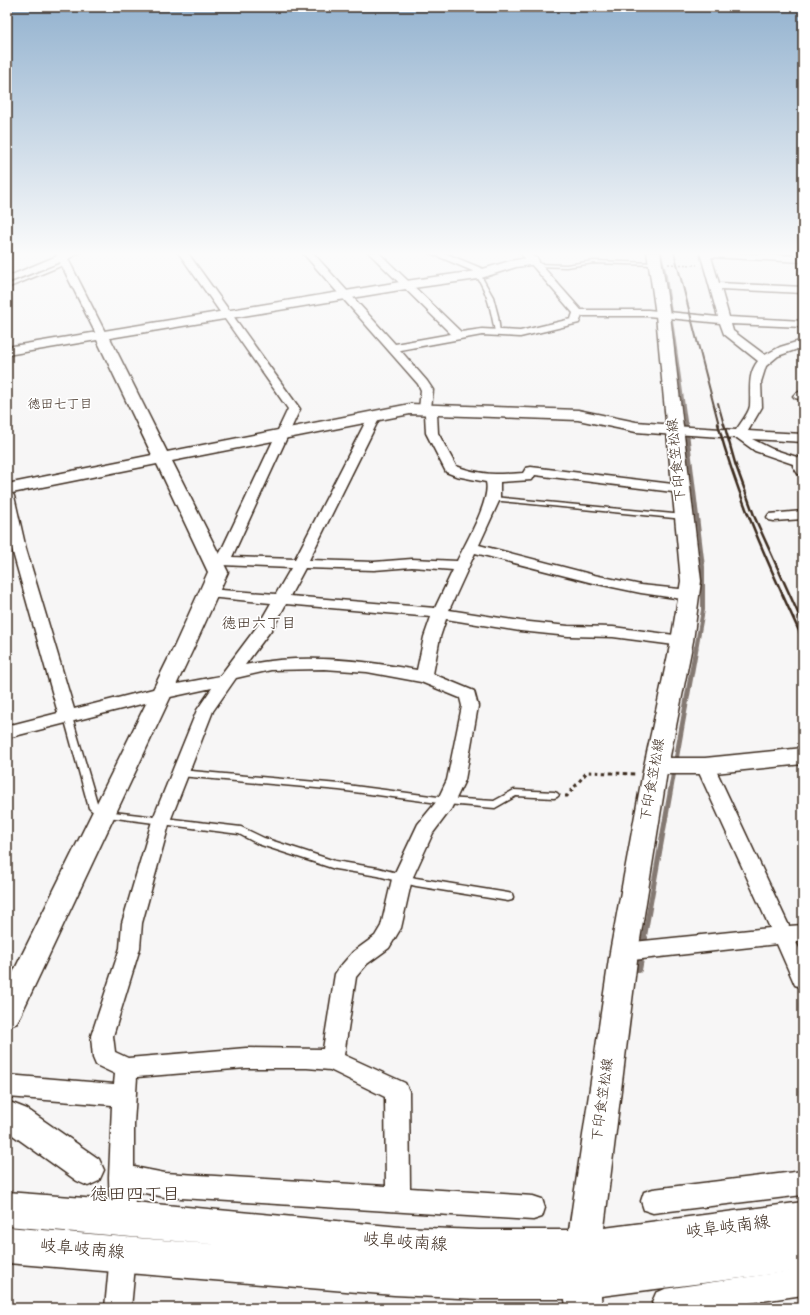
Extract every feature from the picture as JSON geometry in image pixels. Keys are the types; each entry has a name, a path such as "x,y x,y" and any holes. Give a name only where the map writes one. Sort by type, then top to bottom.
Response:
{"main road":[{"name":"下印食笠松線","path":"583,1295 584,1248 628,952 691,581 681,489 684,431 671,316"},
{"name":"岐阜岐南線","path":"7,1209 124,1218 400,1245 479,1248 584,1248 803,1219"},
{"name":"岐阜岐南線","path":"7,1245 394,1277 481,1281 583,1295 803,1252"}],"street":[{"path":"7,1014 185,645 218,572 218,562 163,458 91,313"},
{"path":"7,352 237,313"},
{"path":"360,313 424,383 427,390 425,409"},
{"path":"435,313 459,336"},
{"path":"393,348 482,332 520,334 575,321 578,313"},
{"path":"651,313 724,320 803,324"},
{"path":"722,313 728,332 764,360"},
{"path":"218,562 228,552 294,409 227,315"},
{"path":"740,434 756,407 753,393 757,374 764,360 785,349 803,343"},
{"path":"425,409 431,413 432,433 451,469 461,473 492,479 527,477 530,471 681,489"},
{"path":"7,489 403,410 425,409 578,415 636,427 803,438"},
{"path":"371,416 372,421 281,600 266,626 205,710 161,821 132,923 130,948 102,1036 104,1058 127,1068 246,1058 307,1058 332,1060 397,1091 398,1200"},
{"path":"740,434 746,441 755,446 802,466"},
{"path":"424,678 432,637 440,613 493,499 494,486 492,479"},
{"path":"7,496 19,549 68,717"},
{"path":"774,517 803,515"},
{"path":"470,547 593,579 641,589 689,595"},
{"path":"218,562 374,566 412,563 461,566"},
{"path":"208,593 440,613 568,631 613,632 682,641"},
{"path":"7,732 161,693 214,682 271,665 324,664 367,667 424,678 468,695 470,706 456,780 446,801 425,829 402,879 391,928 382,942 360,958 346,974 332,1060"},
{"path":"658,769 803,756"},
{"path":"699,766 720,795 803,979"},
{"path":"628,952 803,933"},
{"path":"124,1218 121,1177 123,1095 127,1068"},
{"path":"7,1086 123,1095"},
{"path":"7,1116 16,1119 88,1170"},
{"path":"121,1177 165,1185 533,1208"},
{"path":"653,1202 803,1183"},
{"path":"118,1308 123,1255"},
{"path":"665,1302 803,1282"}],"lane":[{"path":"496,313 498,332"},
{"path":"493,499 684,516"},
{"path":"68,717 94,808 103,814 242,831 261,841 335,865 378,872 402,879 508,897"},
{"path":"180,773 339,786 446,801 495,806 514,793 554,795"}],"path":[{"path":"554,795 567,796 587,772 658,769"}],"waterway":[{"path":"671,313 686,425"},
{"path":"686,424 703,567 703,610 696,649"},
{"path":"644,939 696,648"},
{"path":"643,947 645,938"},
{"path":"639,970 642,954"}],"railway":[{"path":"690,313 719,425"},
{"path":"718,403 724,425"},
{"path":"718,424 745,507 803,640"},
{"path":"724,424 735,463 755,518 803,624"}],"district":[{"name":"徳田七丁目","path":"60,405"},
{"name":"徳田六丁目","path":"259,625"},
{"name":"徳田四丁目","path":"135,1196"}]}
